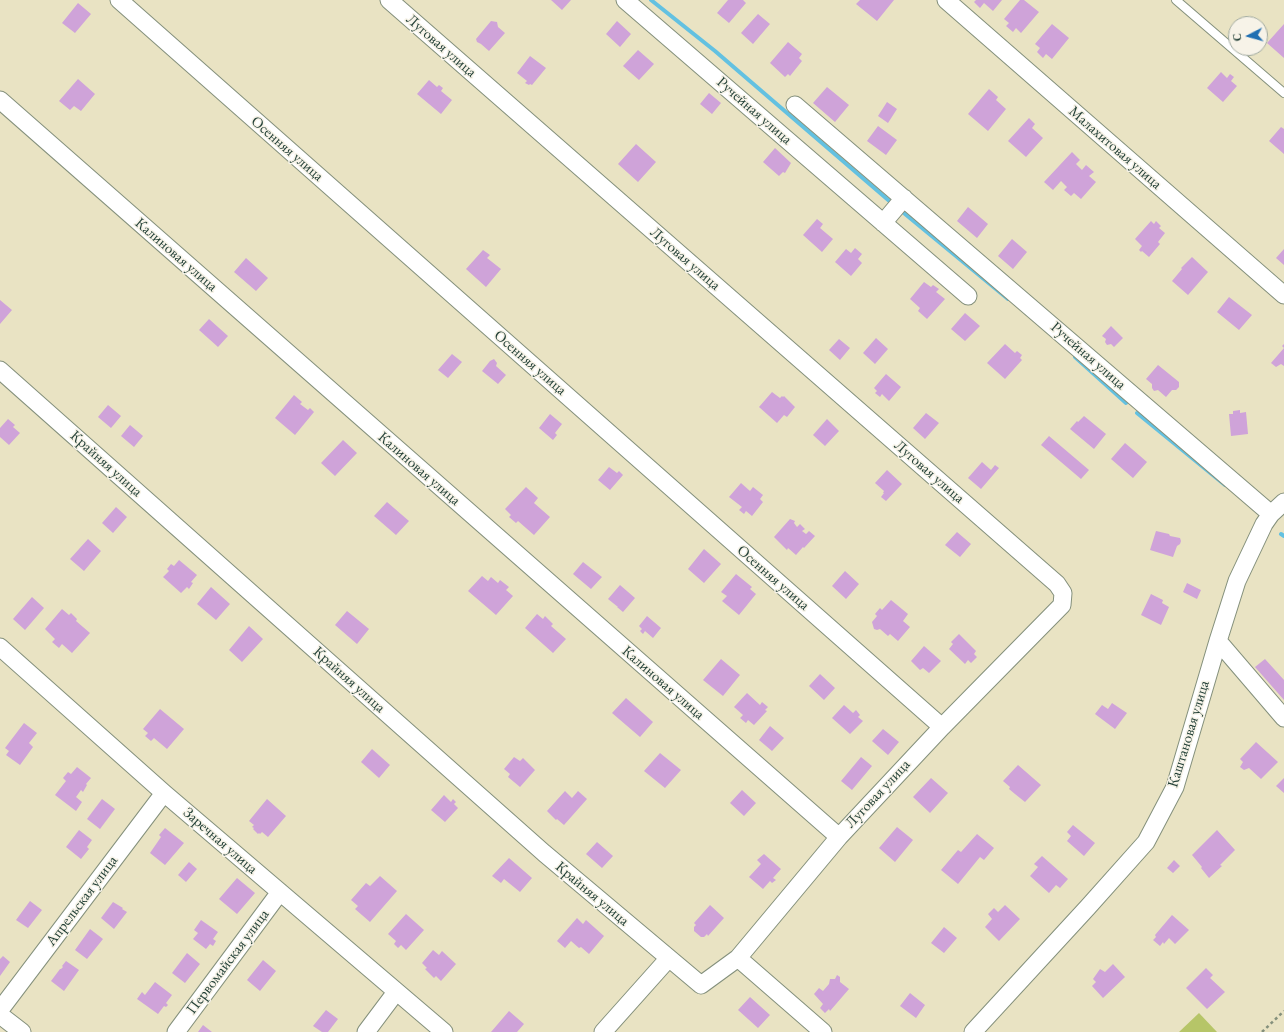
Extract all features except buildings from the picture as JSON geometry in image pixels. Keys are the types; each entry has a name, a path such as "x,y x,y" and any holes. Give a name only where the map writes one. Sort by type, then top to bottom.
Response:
{"street":[{"name":"Осенняя улица","path":"119,0 942,727"},
{"name":"Луговая улица","path":"388,0 1057,584 1063,593 1062,604 942,727 838,837 738,958 701,985"},
{"name":"Ручейная улица","path":"624,0 968,296"},
{"name":"Малахитовая улица","path":"946,0 1284,295"},
{"name":"Калиновая улица","path":"0,100 838,837"},
{"name":"Ручейная улица","path":"795,105 1272,514"},
{"path":"883,223 904,198"},
{"name":"Крайняя улица","path":"0,370 544,854 701,985"},
{"name":"Каштановая улица","path":"973,1032 1146,842 1174,786 1237,581 1264,524 1284,502"},
{"path":"1218,641 1284,718"},
{"name":"Заречная улица","path":"2,653 444,1032"},
{"name":"Апрельская улица","path":"0,1010 164,792"},
{"name":"Первомайская улица","path":"176,1032 280,892"},
{"path":"603,1032 669,958"},
{"path":"738,958 823,1032"},
{"path":"366,1032 396,992"},
{"path":"0,1015 22,1032"}],"lane":[{"path":"1176,0 1284,93"}],"path":[{"path":"1262,1032 1284,1011"}],"green space":[{"path":"1199,1013 1217,1032 1179,1032"}],"waterway":[{"path":"651,0 715,51 894,205"},
{"path":"899,209 1008,299"},
{"path":"1075,357 1126,403"},
{"path":"1137,413 1225,485"}]}
